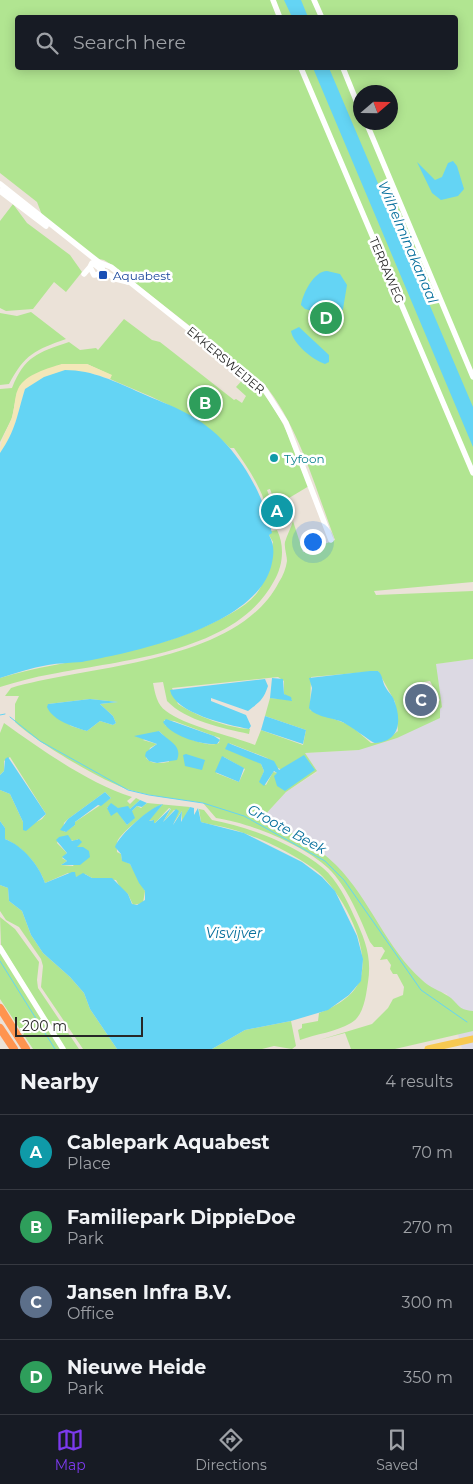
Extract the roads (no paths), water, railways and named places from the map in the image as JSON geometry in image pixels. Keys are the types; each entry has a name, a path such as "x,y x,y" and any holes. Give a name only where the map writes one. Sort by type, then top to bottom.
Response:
{"highway":[{"path":"0,1008 26,1049"},
{"path":"0,1028 14,1049"}],"main road":[{"path":"428,1049 473,1039"}],"street":[{"path":"273,0 279,15"},
{"path":"314,0 321,15"},
{"name":"TERRAWEG","path":"302,70 473,473"},
{"path":"344,70 353,93"},
{"path":"369,130 473,377"},
{"name":"EKKERSWEIJER","path":"0,184 97,266 111,267 265,390 286,422 331,540"},
{"name":"EKKERSWEIJER","path":"0,191 97,266 116,279 130,282"},
{"path":"84,274 97,266"},
{"path":"0,948 63,1049"}],"water":[{"path":"284,0 301,0 307,15 291,15"},
{"path":"314,70 330,70 353,124 353,130 355,130 473,407 473,447"},
{"path":"453,161 457,166 464,189 458,196 441,200 432,193 417,162 435,180 442,177 448,163"},
{"path":"327,271 340,274 347,285 343,309 337,317 305,309 301,305 307,289 314,279 322,272"},
{"path":"299,327 329,355 329,362 325,364 320,362 299,346 291,331"},
{"path":"65,370 95,374 123,385 181,410 217,435 242,464 260,497 272,533 269,535 273,547 272,563 260,588 242,606 218,621 190,633 132,651 82,662 42,666 0,678 0,453 13,429 25,389 44,377"},
{"path":"378,671 380,673 397,708 397,729 390,739 383,742 375,743 344,723 319,715 309,708 312,688 309,678"},
{"path":"272,678 283,679 284,694 291,697 292,701 270,698"},
{"path":"265,679 268,686 264,695 248,711 211,698 211,701 246,715 251,726 249,729 203,717 181,705 174,698 170,690"},
{"path":"90,699 118,702 100,704 113,716 116,723 113,725 100,721 87,731 59,720 47,707 48,704"},
{"path":"265,716 306,730 303,744 261,730"},
{"path":"166,719 214,736 220,740 217,744 210,744 187,739 167,727 163,722"},
{"path":"159,731 176,747 178,751 177,760 157,763 149,761 145,756 146,752 157,744 134,736"},
{"path":"228,743 274,761 279,770 304,755 315,770 285,791 277,786 274,776 277,773 274,771 264,786 259,782 264,771 261,764 225,749"},
{"path":"186,754 205,760 202,770 185,766 183,755"},
{"path":"222,756 244,768 239,782 215,772"},
{"path":"8,757 46,814 26,831 23,830 23,822 10,794 0,790 0,775 4,771 5,759"},
{"path":"105,792 111,798 75,822 75,825 66,832 60,830 68,819"},
{"path":"140,800 147,803 142,807 137,806 132,811 135,818 127,825 117,812 111,816 107,808 111,803 118,808 128,806 130,809"},
{"name":"Visvijver","path":"163,804 149,821 154,820 155,823 171,808 163,822 176,809 179,811 173,825 182,811 181,822 190,807 194,808 194,815 198,808 201,822 244,833 302,862 322,877 335,891 357,936 363,959 361,981 349,995 328,1010 291,1021 245,1030 212,1049 117,1049 90,1009 84,993 70,977 43,953 31,935 22,911 9,901 8,888 0,885 0,821 5,828 5,839 24,851 39,870 45,883 72,872 75,872 76,877 83,873 92,878 112,878 128,894 132,904 137,905 145,900 145,891 130,864 122,861 121,854 115,847 122,835 136,822 151,810"},
{"path":"68,835 72,841 79,839 82,842 77,847 83,847 89,851 90,857 80,865 61,865 67,861 62,857 67,853 56,840 59,837"}],"waterway":[{"name":"Groote Beek","path":"0,715 5,714"},
{"name":"Groote Beek","path":"10,717 40,741 128,790 203,803 244,816 325,861 344,880 421,990 467,1022"},
{"path":"0,961 55,1049"}],"place":[{"name":"Aquabest","path":"103,275"},
{"name":"Nieuwe Heide","path":"326,318"},
{"name":"Familiepark DippieDoe","path":"205,403"},
{"name":"Tyfoon","path":"274,458"},
{"name":"Cablepark Aquabest","path":"277,511"},
{"name":"Jansen Infra B.V.","path":"421,700"}],"water label":[{"name":"Wilhelminakanaal","path":"408,242"}]}
